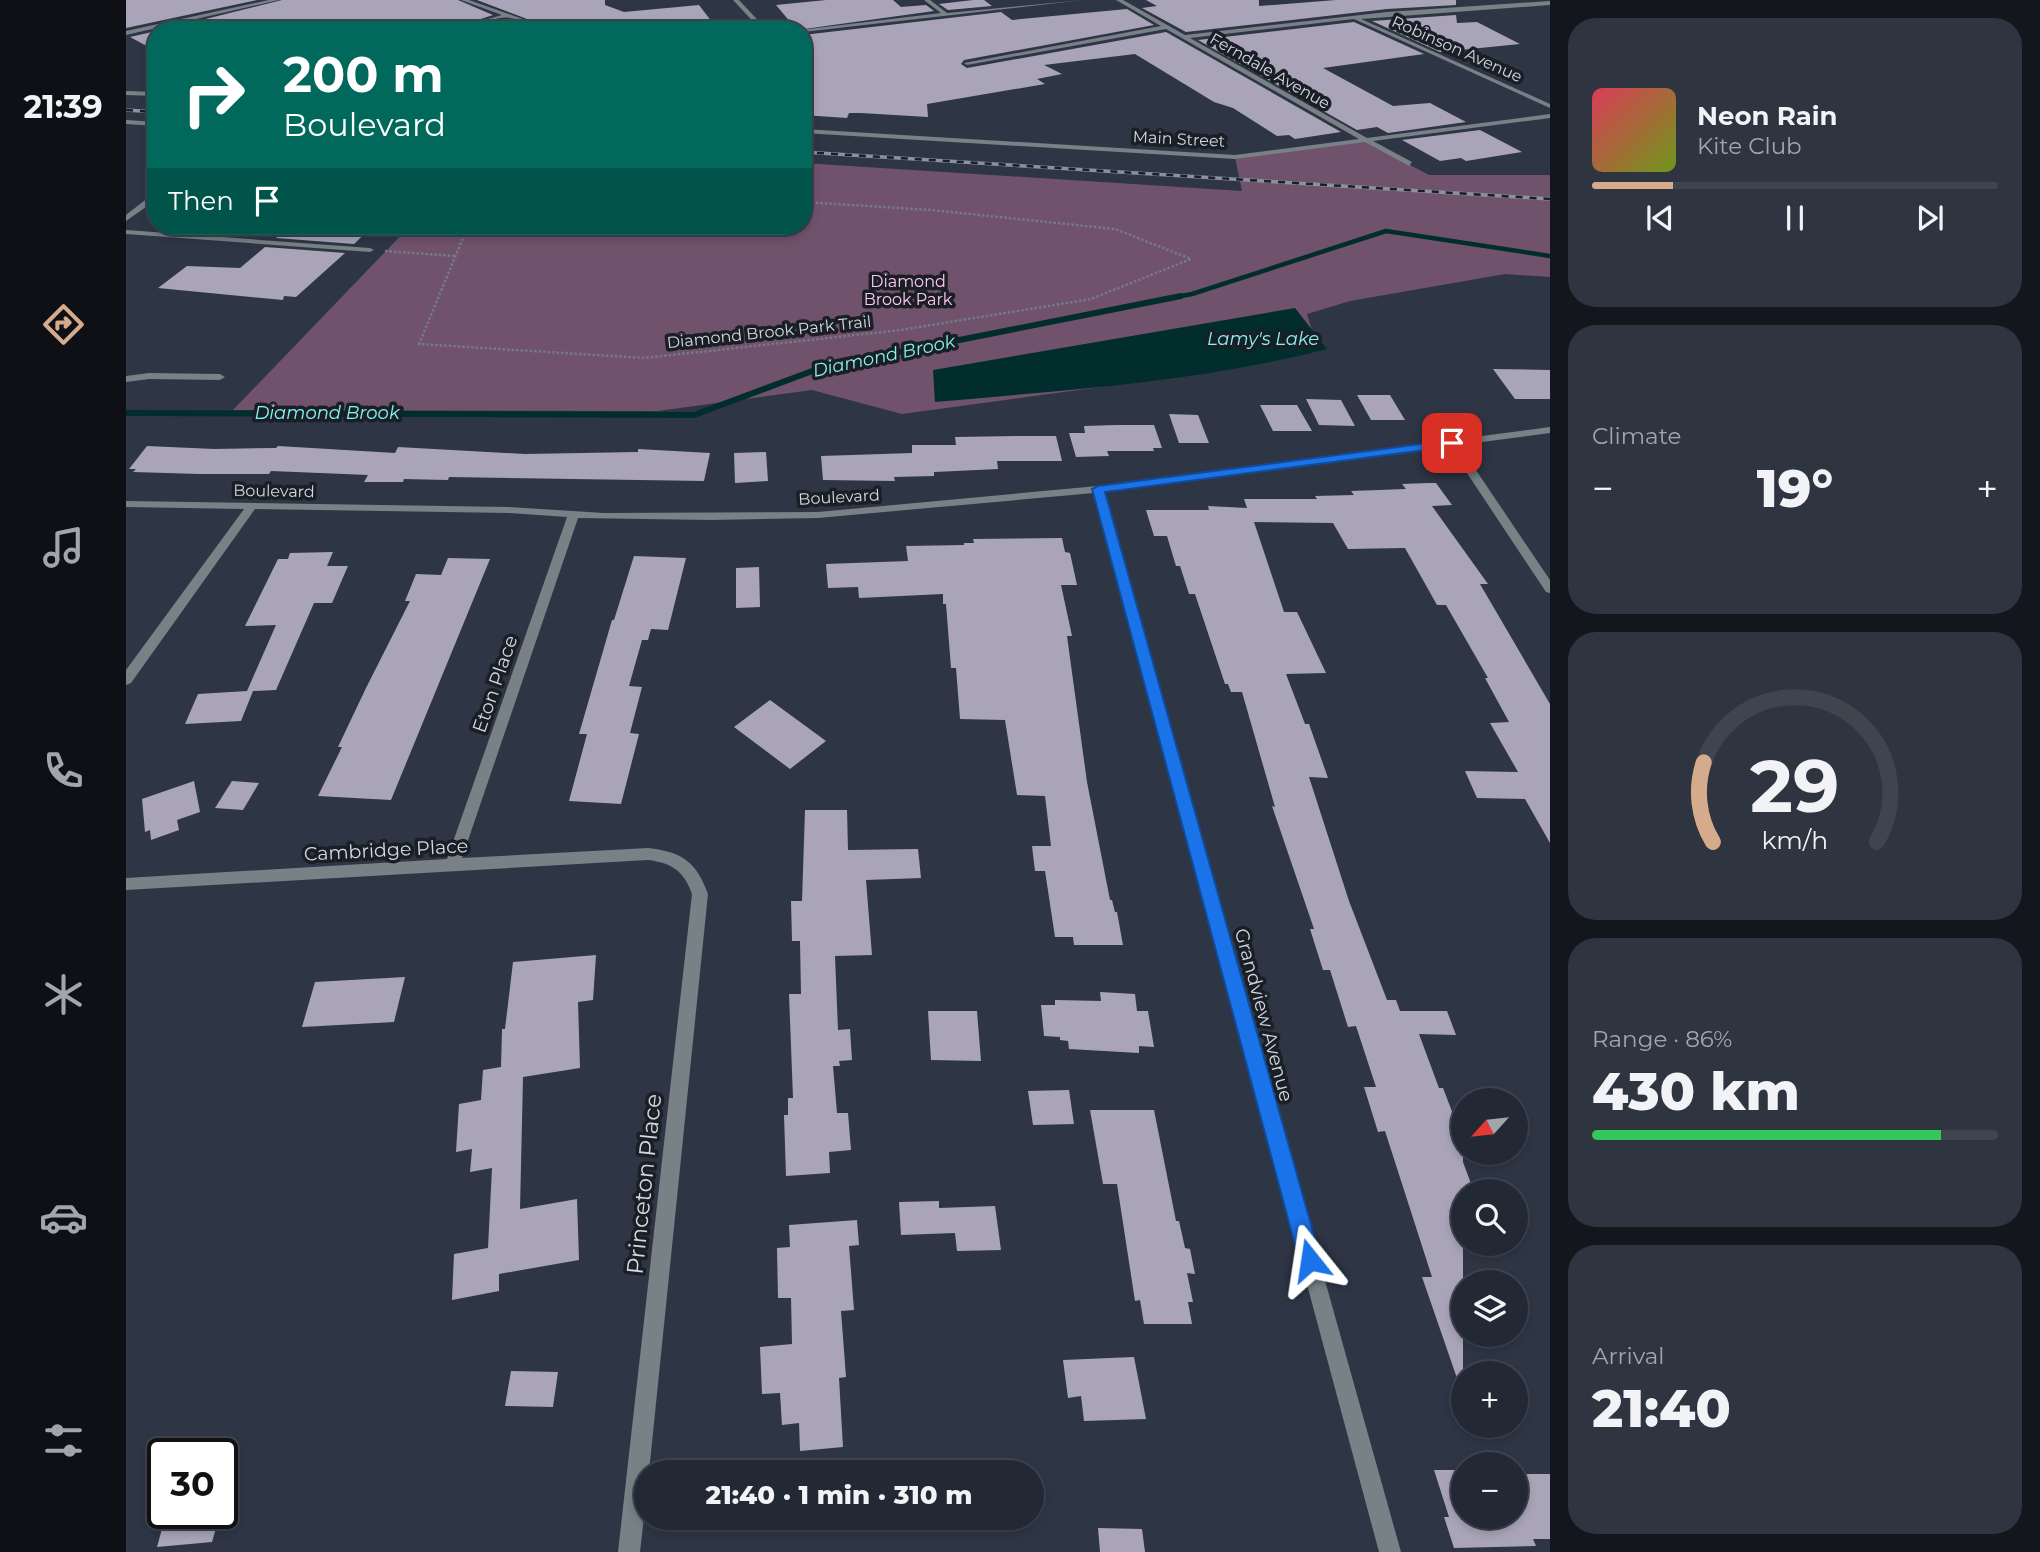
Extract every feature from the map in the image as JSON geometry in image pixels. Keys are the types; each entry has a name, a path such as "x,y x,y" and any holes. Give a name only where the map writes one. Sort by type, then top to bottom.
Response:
{"street":[{"path":"181,21 276,0"},
{"path":"464,0 526,21"},
{"path":"736,0 756,21"},
{"path":"927,0 946,15"},
{"path":"812,29 1080,0"},
{"name":"Ferndale Avenue","path":"1119,0 1409,164"},
{"path":"1183,37 1353,17 1550,3"},
{"path":"487,21 510,15"},
{"name":"Robinson Avenue","path":"1353,17 1550,106"},
{"path":"967,63 1167,27"},
{"path":"126,33 147,28"},
{"path":"126,93 147,94"},
{"name":"Main Street","path":"812,132 1235,157 1550,116"},
{"path":"126,122 147,123"},
{"path":"126,219 147,203"},
{"path":"126,232 147,234"},
{"path":"167,235 370,250"},
{"path":"126,379 149,376 220,377"},
{"name":"Boulevard","path":"126,504 509,510 711,517 818,515 1098,489 1550,430"},
{"path":"1452,443 1550,589"},
{"name":"Grandview Avenue","path":"1098,489 1390,1552"},
{"path":"126,680 251,506"},
{"name":"Eton Place","path":"453,865 574,514"},
{"name":"Cambridge Place","path":"126,884 648,854"},
{"name":"Princeton Place","path":"629,1552 700,894 695,877 684,864 667,856 648,854"}],"path":[{"name":"Diamond Brook Park Trail","path":"464,235 419,344 645,358 901,330 1091,299 1191,259 1115,229 930,210 812,203"},
{"path":"370,250 454,256"}],"green space":[{"name":"Diamond Brook Park","path":"1363,140 1429,175 1550,175 1550,277 1505,274 1350,301 1307,314 1317,347 1210,372 902,414 812,390 658,411 233,410 401,235 812,235 812,164 1242,191 1235,157"}],"water":[{"name":"Lamy's Lake","path":"1295,308 1327,349 1230,370 1181,377 935,402 933,370"}],"building":[{"path":"126,0 257,0 159,21 147,21 147,24 126,28"},
{"path":"282,0 458,0 493,15 475,21 197,21"},
{"path":"477,0 605,0 605,5 624,12 699,5 711,21 532,21"},
{"path":"826,0 893,0 901,7 926,5 934,11 812,28 812,21 789,21 776,5"},
{"path":"984,0 992,6 948,10 939,4"},
{"path":"1146,0 1259,0 1259,6 1336,0 1456,0 1456,5 1387,9 1186,32 1142,8 1157,6"},
{"path":"1127,9 1154,25 964,60 961,64 967,68 1166,32 1341,132 1295,139 1289,135 1277,136 1233,108 1214,102 1135,54 1044,65 1062,74 1037,79 1045,84 927,104 928,117 861,113 849,113 847,118 812,116 812,34 1001,12 1012,20"},
{"path":"1456,15 1457,23 1477,22 1520,44 1440,52 1372,21"},
{"path":"1354,22 1424,54 1323,68 1393,106 1430,103 1466,122 1388,133 1377,127 1357,130 1198,40"},
{"path":"147,33 147,46 130,37"},
{"path":"1480,130 1522,152 1466,161 1461,158 1440,161 1402,140"},
{"path":"280,235 364,235 354,244 276,238"},
{"path":"265,247 345,253 296,297 284,296 283,300 158,288 187,266 240,268"},
{"path":"1493,369 1550,370 1550,399 1515,399"},
{"path":"1357,395 1390,395 1405,420 1371,420"},
{"path":"1306,399 1341,400 1355,426 1319,425"},
{"path":"1260,405 1297,405 1312,431 1273,431"},
{"path":"1169,414 1198,415 1209,443 1179,443"},
{"path":"1154,425 1162,448 1153,448 1154,451 1107,451 1109,456 1076,457 1069,433 1085,433 1084,426"},
{"path":"1056,436 1062,461 997,461 998,469 934,472 934,476 894,477 895,481 823,480 821,456 912,453 912,445 956,445 955,437"},
{"path":"147,446 214,449 278,446 395,453 398,447 525,454 638,452 638,449 710,453 704,481 449,477 448,480 364,482 368,475 271,471 269,474 133,472 136,469 129,469"},
{"path":"766,452 768,481 735,483 734,453"},
{"path":"1436,483 1452,505 1432,506 1488,584 1480,584 1550,704 1550,843 1525,799 1477,798 1465,771 1518,772 1490,723 1509,722 1485,678 1488,678 1446,605 1437,605 1405,548 1348,549 1333,523 1254,522 1284,612 1297,612 1326,673 1286,674 1305,724 1309,724 1328,778 1309,777 1349,901 1387,1000 1396,1000 1400,1011 1447,1011 1456,1035 1419,1034 1439,1088 1443,1088 1451,1109 1451,1166 1464,1166 1469,1179 1451,1179 1451,1256 1463,1256 1463,1270 1451,1270 1451,1347 1463,1347 1463,1361 1451,1361 1422,1277 1432,1277 1385,1131 1378,1132 1364,1087 1376,1087 1356,1026 1348,1027 1330,970 1323,970 1310,929 1314,929 1272,806 1275,807 1242,692 1231,692 1228,684 1225,684 1195,594 1189,594 1180,566 1176,566 1167,536 1154,536 1146,510 1209,510 1208,506 1247,508 1244,499 1317,499 1315,496 1354,495 1351,491 1406,489 1402,484"},
{"path":"1062,538 1065,552 1070,553 1077,585 1061,585 1072,636 1067,636 1087,782 1110,900 1117,912 1123,945 1074,945 1073,937 1055,937 1045,871 1035,871 1032,846 1051,846 1045,796 1017,795 1005,720 960,719 956,668 951,668 943,594 859,598 858,587 828,588 826,564 908,561 906,546 964,545 974,543 973,539"},
{"path":"333,552 327,566 348,566 332,603 314,603 276,690 253,691 241,721 185,724 198,694 247,691 276,625 245,626 278,559 288,559 290,553"},
{"path":"634,556 686,558 668,630 651,629 648,640 642,640 629,686 642,687 630,733 639,734 621,804 569,801 587,734 579,734 612,620"},
{"path":"448,558 490,559 391,800 318,796 342,747 338,747 410,601 405,601 416,574 441,575"},
{"path":"759,567 760,607 736,608 736,568"},
{"path":"770,700 826,741 790,769 734,727"},
{"path":"194,781 200,812 177,820 179,830 151,840 150,830 145,832 142,799"},
{"path":"232,781 259,783 243,810 215,808"},
{"path":"805,810 847,810 848,850 918,849 921,878 866,880 872,955 835,956 838,1030 850,1029 852,1060 839,1061 840,1066 833,1066 837,1113 848,1113 851,1150 829,1152 830,1173 786,1176 784,1115 788,1115 788,1098 793,1098 789,994 801,994 800,941 792,941 791,901 802,901"},
{"path":"596,955 593,1000 578,1002 580,1068 523,1077 520,1209 577,1199 579,1260 499,1274 499,1291 452,1300 454,1254 488,1248 492,1168 470,1172 472,1149 456,1152 459,1104 481,1100 483,1070 501,1067 502,1029 505,1029 513,962"},
{"path":"405,977 394,1022 302,1027 315,982"},
{"path":"1100,992 1135,994 1137,1011 1148,1011 1154,1047 1139,1046 1139,1053 1069,1049 1068,1041 1060,1040 1060,1037 1044,1036 1041,1005 1055,1005 1055,1000 1101,1001"},
{"path":"928,1011 977,1011 981,1061 931,1060"},
{"path":"1069,1090 1074,1124 1033,1125 1028,1091"},
{"path":"1090,1110 1154,1110 1176,1221 1179,1221 1185,1248 1190,1249 1195,1274 1187,1273 1193,1302 1188,1302 1192,1324 1144,1324 1140,1300 1135,1301 1117,1184 1103,1184"},
{"path":"939,1201 939,1208 995,1206 1001,1250 957,1251 955,1233 901,1235 899,1202"},
{"path":"857,1220 859,1245 849,1246 854,1310 841,1311 846,1377 839,1378 843,1447 800,1451 799,1423 782,1425 780,1393 762,1394 760,1347 792,1344 791,1298 778,1298 777,1248 790,1247 789,1225"},
{"path":"1134,1357 1146,1419 1084,1421 1081,1396 1068,1398 1063,1360"},
{"path":"511,1371 558,1372 553,1407 505,1406"},
{"path":"1434,1470 1451,1470 1451,1529 1528,1529 1528,1474 1550,1474 1550,1539 1533,1539 1536,1546 1454,1548 1444,1517 1449,1517"},
{"path":"1098,1528 1142,1529 1145,1552 1100,1552"},
{"path":"162,1529 216,1529 212,1542 157,1547"}],"waterway":[{"name":"Diamond Brook","path":"1171,298 1192,294 1386,231 1550,256"},
{"name":"Diamond Brook","path":"126,413 694,415 823,367 1181,296"}],"railway":[{"path":"126,110 147,111"},
{"path":"812,153 1550,199"}],"route":[{"path":"1310,1260 1098,489 1452,443"}]}
